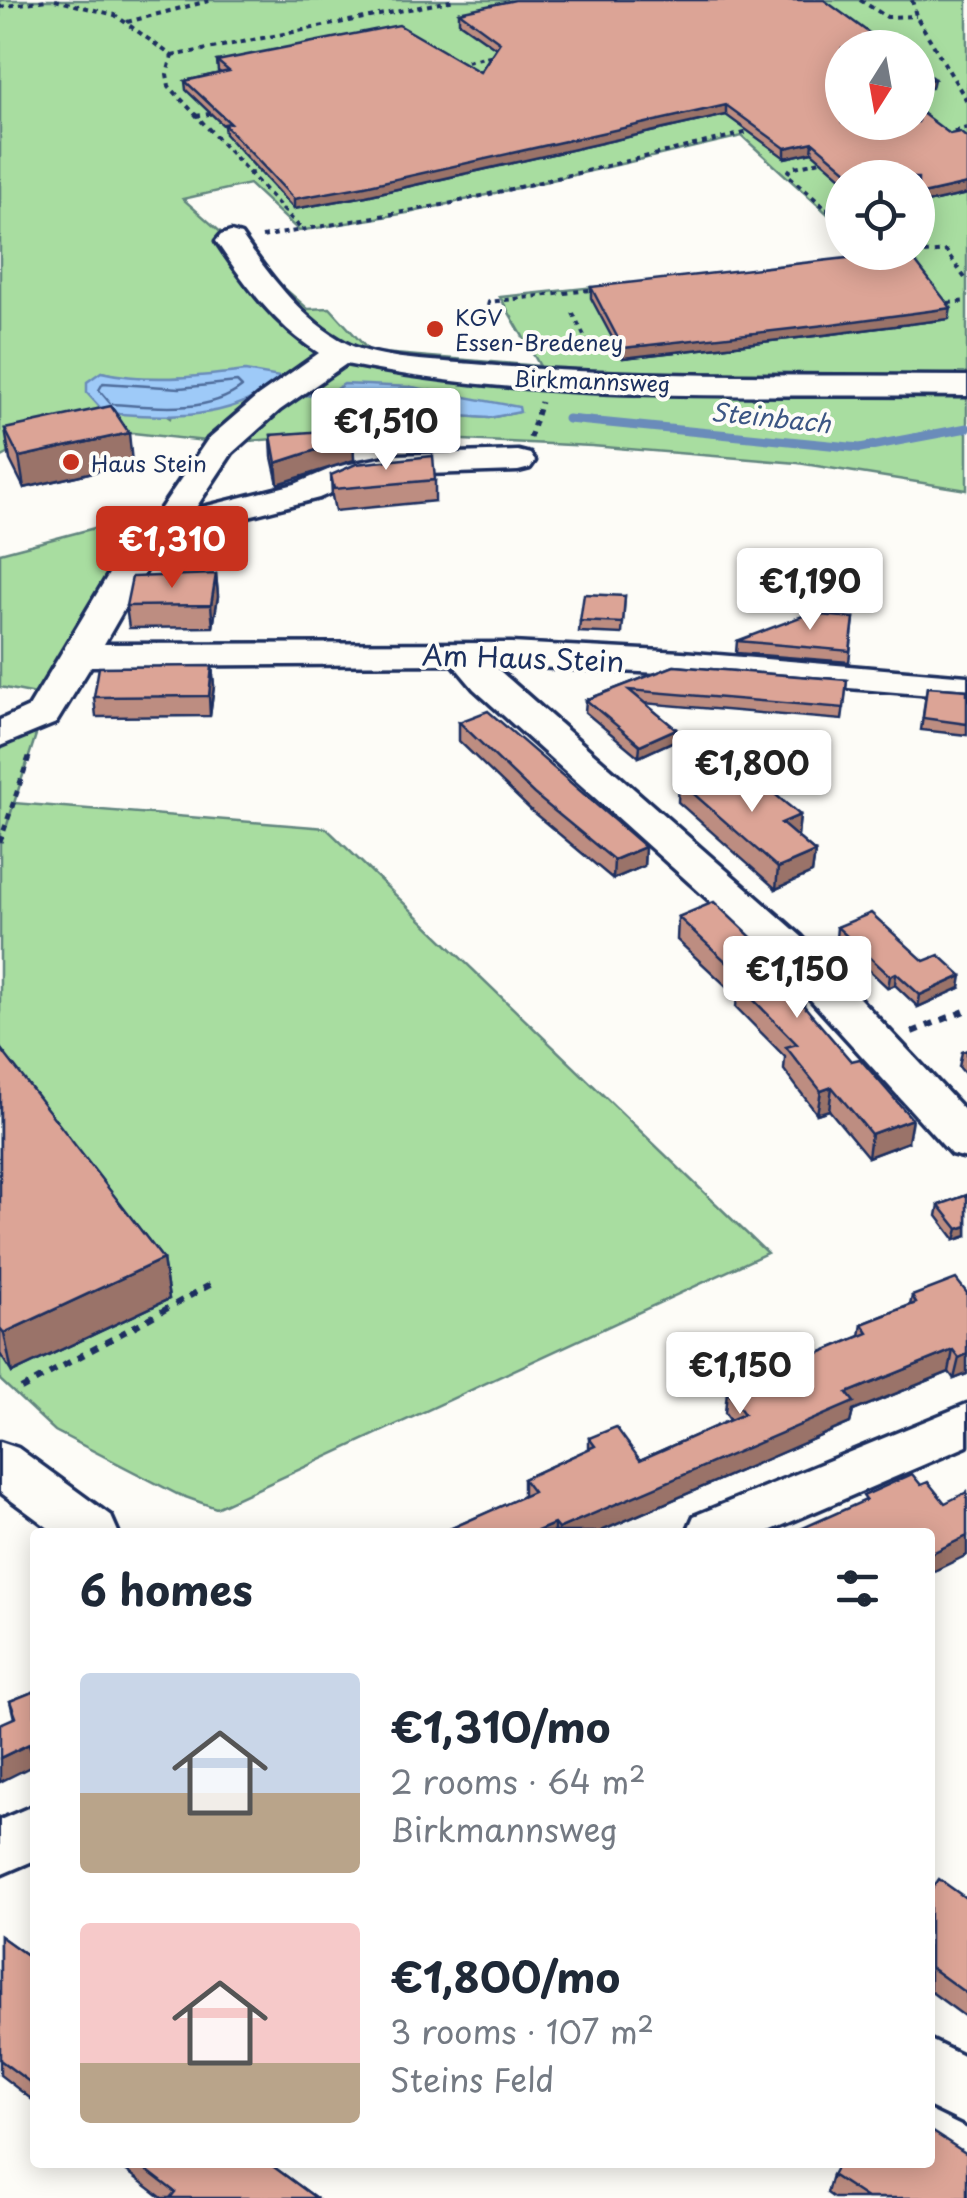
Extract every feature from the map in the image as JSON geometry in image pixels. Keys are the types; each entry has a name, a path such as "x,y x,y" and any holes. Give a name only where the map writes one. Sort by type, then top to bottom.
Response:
{"street":[{"name":"Birkmannsweg","path":"232,241 315,339 340,353 414,368 967,386"},
{"path":"0,734 43,715 136,557 166,527 220,446 268,403 340,353"},
{"path":"166,527 307,491 347,474 396,465 518,461"},
{"path":"464,654 487,681 786,946 967,1142"},
{"name":"Am Haus Stein","path":"77,656 464,654 752,668 967,687"},
{"path":"722,1528 967,1424"},
{"path":"0,1463 87,1528"},
{"path":"0,1848 30,1834"},
{"path":"935,2075 967,2094"}],"path":[{"path":"0,7 46,0"},
{"path":"55,0 105,11 172,56 455,0"},
{"path":"126,22 212,0"},
{"path":"860,0 887,17 916,16"},
{"path":"912,0 916,16 967,101"},
{"path":"455,64 507,52"},
{"path":"172,56 167,74 169,86 303,231"},
{"path":"196,116 214,113"},
{"path":"935,135 967,128"},
{"path":"232,241 413,212 760,129"},
{"path":"825,160 840,156"},
{"path":"825,160 788,170 825,207"},
{"path":"248,174 266,170"},
{"path":"935,252 946,251 967,281"},
{"path":"488,306 489,302 604,288"},
{"path":"930,305 967,300"},
{"path":"572,314 588,344"},
{"path":"518,461 539,418 531,370 588,344 624,340"},
{"path":"0,842 43,715"},
{"path":"880,1044 967,1010"},
{"path":"20,1390 217,1281"}],"green space":[{"path":"0,0 967,0 967,490 798,463 592,446 336,434 224,443 133,433 40,437 0,458","holes":["742,136 825,212 825,160 935,160 935,270 825,270 825,263 500,297 540,366 370,352 330,308 308,309 183,199 249,184 299,231 413,212","101,372 127,378 180,378 170,418","411,387 519,412 489,418 460,416 450,431 418,428"]},
{"path":"106,525 136,557 52,697 0,687 0,553"},
{"path":"42,716 14,803 326,828 767,1253 216,1508 177,1494 55,1431 0,1380 0,735"}],"water":[{"path":"245,371 280,377 243,403 198,414 105,413 87,393 87,382 101,372 155,378"},
{"path":"344,384 412,387 519,407 520,412 489,418 460,416 450,431 375,428 334,405 333,391"}],"building":[{"path":"515,0 824,0 865,30 825,30 825,140 935,140 935,123 950,134 960,132 967,138 967,184 935,191 935,160 834,160 813,142 785,148 726,105 294,199 224,124 230,123 185,81 229,71 217,61 399,25 480,72 500,42 459,12"},
{"path":"825,260 825,270 922,270 951,308 623,348 591,287"},
{"path":"111,406 129,433 19,457 5,429"},
{"path":"351,429 353,438 276,463 271,435"},
{"path":"433,456 435,480 334,489 331,475 356,464"},
{"path":"216,574 211,605 126,606 132,577"},
{"path":"584,594 625,596 623,623 580,621"},
{"path":"808,614 854,618 850,651 737,641"},
{"path":"212,666 209,696 94,697 99,667"},
{"path":"674,666 847,680 844,708 629,690 676,729 640,745 586,700"},
{"path":"927,687 967,690 967,724 923,718"},
{"path":"488,711 645,847 614,860 534,794 459,722"},
{"path":"712,768 738,790 759,781 800,815 781,823 815,852 778,868 679,781"},
{"path":"714,902 782,966 776,968 805,997 799,1000 851,1061 860,1059 912,1119 871,1134 832,1087 821,1091 786,1047 797,1044 738,984 747,981 678,917"},
{"path":"871,913 924,961 939,955 962,976 920,995 896,973 890,976 837,927"},
{"path":"1,1049 163,1259 4,1333 0,1328"},
{"path":"967,1195 967,1226 958,1229 939,1205"},
{"path":"956,1279 967,1293 967,1354 959,1358 953,1350 847,1393 854,1402 560,1528 554,1524 544,1528 452,1528 533,1492 523,1479 595,1446 589,1438 616,1427 640,1460 744,1414 727,1391 868,1333 862,1324 916,1303 912,1296"},
{"path":"912,1474 921,1485 928,1482 945,1503 967,1492 967,1536 935,1552 935,1528 803,1528 866,1500 863,1496"},
{"path":"30,1693 30,1747 29,1744 0,1758 0,1724 16,1717 10,1701"},
{"path":"939,1879 967,1899 967,1994 935,1971 935,1885"},
{"path":"0,1936 30,1957 30,2082 0,2060"},
{"path":"935,2133 967,2154 967,2198 867,2198 832,2175 836,2168 935,2168"},
{"path":"144,2168 275,2168 316,2198 170,2198 175,2192"}],"waterway":[{"path":"299,391 333,395"},
{"name":"Steinbach","path":"568,419 860,448 967,428"}],"place":[{"name":"KGV Essen-Bredeney","path":"435,329"},
{"name":"Haus Stein","path":"71,462"}]}
